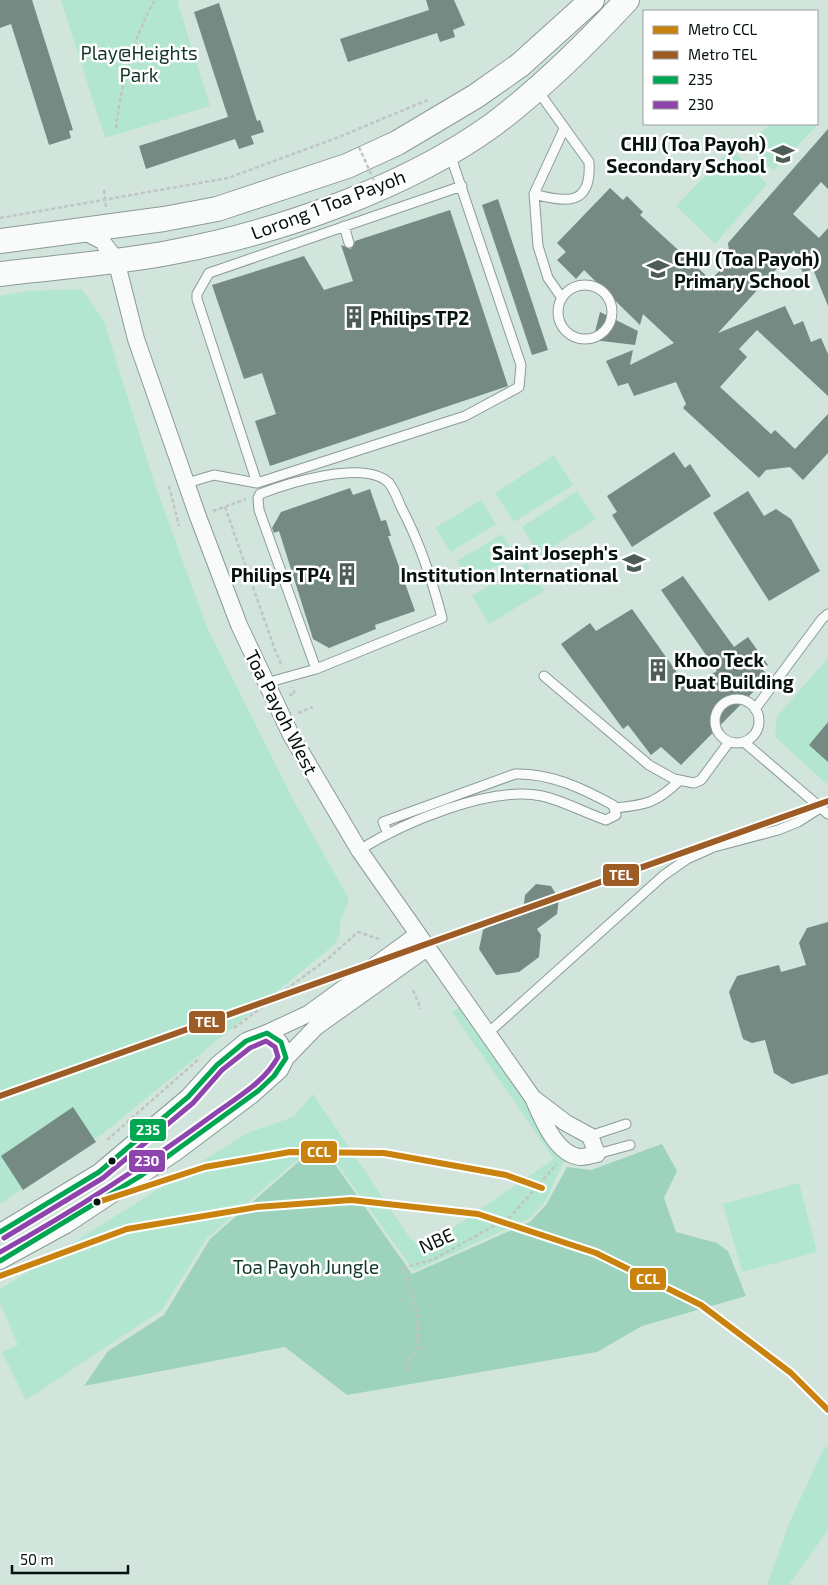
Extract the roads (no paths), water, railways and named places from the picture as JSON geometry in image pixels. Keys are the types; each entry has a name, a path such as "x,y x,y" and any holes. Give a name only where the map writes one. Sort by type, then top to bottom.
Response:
{"main road":[{"name":"Lorong 1 Toa Payoh","path":"0,274 93,263 118,271 173,252 235,238 292,222 392,184 450,152 494,124 595,33 627,0"},
{"name":"Lorong 1 Toa Payoh","path":"0,241 164,220 217,209 347,166 397,144 470,100 520,65 588,1"},
{"path":"164,220 160,230 160,238 173,252"}],"street":[{"name":"Toa Payoh West","path":"83,231 102,241 118,271 136,339 239,625 291,735 359,850 533,1098 546,1128 556,1141 573,1155 581,1157 597,1154"},
{"path":"0,1232 99,1172 188,1097 216,1065 246,1041 308,1014 422,941"},
{"path":"0,1261 66,1225 175,1153 252,1095 280,1070 286,1058 316,1027 422,941"},
{"path":"267,1033 281,1042 286,1058"},
{"name":"Toa Payoh West","path":"533,1098 566,1123 590,1136"},
{"path":"590,1136 597,1154"}],"lane":[{"path":"534,194 564,201 573,199 587,186 590,177 589,162 535,88"},
{"path":"562,298 548,278 538,246 534,194 564,129"},
{"path":"187,483 214,475 257,483 465,416 519,387 521,364 450,152"},
{"path":"257,483 197,294 209,273 462,186"},
{"path":"344,226 349,243"},
{"path":"582,285 594,286 604,292 610,302 612,314 608,326 600,334 589,339 577,338 566,331 560,321 558,309 562,298 570,289 582,285"},
{"path":"266,683 316,669 442,618 431,576 416,536 389,483 370,473 340,474 289,482 260,494 258,498 259,510 316,669"},
{"path":"755,709 822,619 828,614"},
{"path":"544,676 649,765 680,781 694,783 701,780 729,742"},
{"path":"736,699 743,700 755,709 759,722 758,729 755,735 744,742 729,742 718,732 715,718 722,705 736,699"},
{"path":"744,742 828,814"},
{"path":"388,834 383,822 514,774 531,773 551,778 576,787 615,808 649,804 663,796 680,781"},
{"path":"359,850 388,834 483,798 511,793 542,796 606,820 616,815 615,808"},
{"path":"488,1033 664,875 687,859 714,847 778,830 798,822 820,808"},
{"path":"590,1136 626,1124"},
{"name":"Toa Payoh West","path":"597,1154 630,1145"}],"metro line":[{"name":"TEL","path":"0,1096 828,801"},
{"name":"CCL","path":"98,1202 205,1167 290,1152 384,1153 506,1175 542,1188"},
{"name":"CCL","path":"0,1276 127,1229 257,1207 351,1200 478,1214 596,1253 701,1305 791,1373 828,1410"}],"place":[{"name":"CHIJ (Toa Payoh) Secondary School","path":"783,154"},
{"name":"CHIJ (Toa Payoh) Primary School","path":"658,269"},
{"name":"Philips TP2","path":"354,317"},
{"name":"Saint Joseph's Institution International","path":"634,563"},
{"name":"Philips TP4","path":"347,574"},
{"name":"Khoo Teck Puat Building","path":"658,670"}],"park label":[{"name":"Play@Heights Park","path":"139,63"},
{"name":"Toa Payoh Jungle","path":"306,1266"}]}
